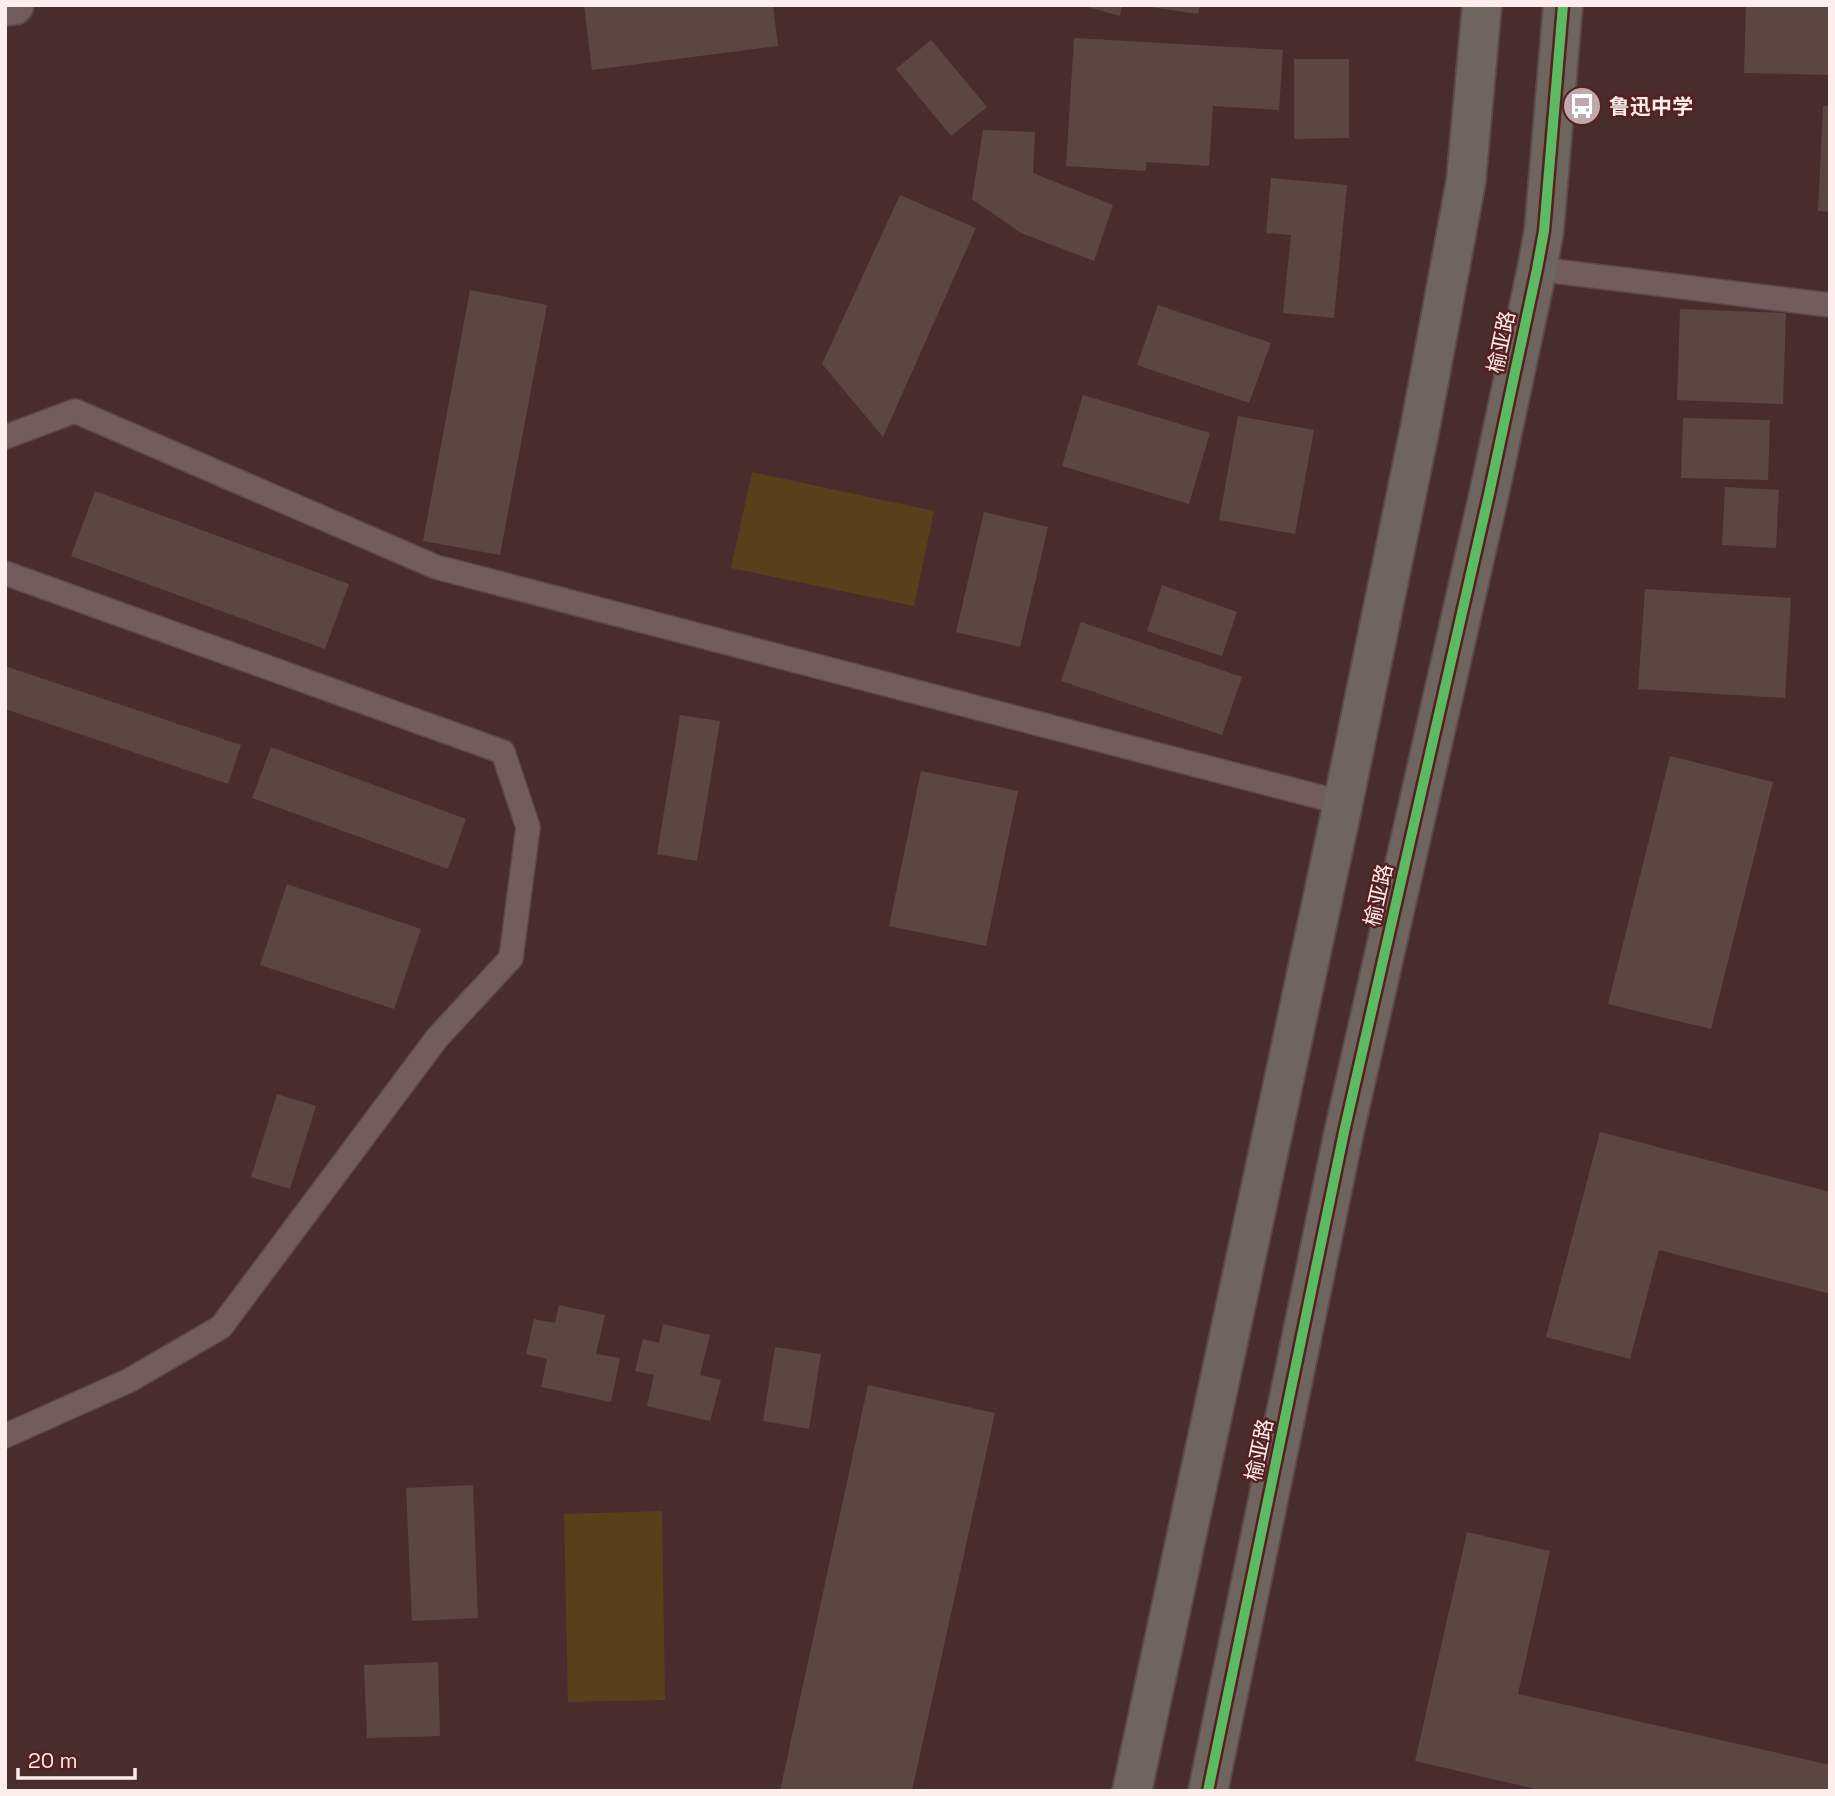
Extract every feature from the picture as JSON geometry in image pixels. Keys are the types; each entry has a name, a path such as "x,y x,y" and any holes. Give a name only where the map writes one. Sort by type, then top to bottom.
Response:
{"highway":[{"path":"1132,1791 1422,423 1466,181 1482,5"},
{"name":"榆亚路","path":"1208,1791 1344,1132 1486,508 1544,231 1563,5"}],"street":[{"path":"5,6 14,5"}],"lane":[{"path":"1536,269 1830,305"},
{"path":"5,437 75,411 436,568 1343,803"},
{"path":"5,573 503,752 528,827 511,958 437,1038 221,1327 128,1381 5,1436"}],"shaded area":[{"path":"752,472 934,511 914,606 731,568"},
{"path":"662,1511 665,1700 568,1702 564,1514"}],"building":[{"path":"584,5 773,5 778,46 592,70"},
{"path":"1081,5 1122,5 1120,16"},
{"path":"1150,5 1200,5 1198,14"},
{"path":"1746,5 1830,5 1830,75 1744,73"},
{"path":"1074,38 1283,50 1279,110 1213,106 1209,166 1146,162 1146,171 1066,166"},
{"path":"931,40 987,107 951,136 896,69"},
{"path":"1294,59 1349,59 1349,138 1294,139"},
{"path":"1823,106 1830,106 1830,212 1818,211"},
{"path":"983,130 1035,132 1033,173 1113,205 1094,261 1021,233 972,199"},
{"path":"1271,178 1347,185 1334,318 1283,313 1291,235 1266,233"},
{"path":"900,195 976,228 883,437 822,364"},
{"path":"470,290 547,305 500,555 423,541"},
{"path":"1158,305 1271,343 1249,403 1137,365"},
{"path":"1680,309 1786,313 1783,404 1677,400"},
{"path":"1083,395 1210,433 1189,504 1062,466"},
{"path":"1238,416 1314,430 1295,534 1219,520"},
{"path":"1683,418 1770,420 1768,480 1681,478"},
{"path":"1725,487 1779,490 1776,548 1722,545"},
{"path":"95,491 349,584 325,649 71,556"},
{"path":"984,512 1048,527 1020,647 956,632"},
{"path":"1162,585 1237,612 1222,656 1147,631"},
{"path":"1645,589 1791,598 1785,698 1638,689"},
{"path":"1081,622 1242,677 1222,735 1061,681"},
{"path":"5,666 241,745 228,784 5,709"},
{"path":"680,715 720,721 697,861 657,854"},
{"path":"271,747 466,819 448,869 252,798"},
{"path":"1670,756 1773,782 1711,1029 1608,1004"},
{"path":"921,771 1018,791 986,946 889,926"},
{"path":"287,884 421,929 394,1009 260,965"},
{"path":"277,1094 316,1106 290,1189 251,1177"},
{"path":"1600,1132 1830,1192 1830,1294 1659,1250 1630,1359 1546,1337"},
{"path":"559,1305 605,1315 596,1354 620,1358 611,1402 541,1387 547,1359 526,1354 534,1319 555,1323"},
{"path":"663,1324 710,1335 700,1375 721,1380 710,1421 647,1406 654,1375 635,1371 643,1339 659,1343"},
{"path":"775,1347 821,1354 809,1429 763,1421"},
{"path":"868,1385 995,1413 912,1791 780,1791"},
{"path":"473,1485 478,1618 412,1621 406,1488"},
{"path":"1467,1532 1550,1551 1518,1694 1830,1765 1830,1791 1544,1791 1415,1761"},
{"path":"438,1662 440,1736 367,1738 364,1665"}],"cycle path":[{"path":"1208,1791 1344,1132 1489,494 1537,269 1544,231 1563,5"}],"place":[{"name":"鲁迅中学","path":"1582,106"}]}
